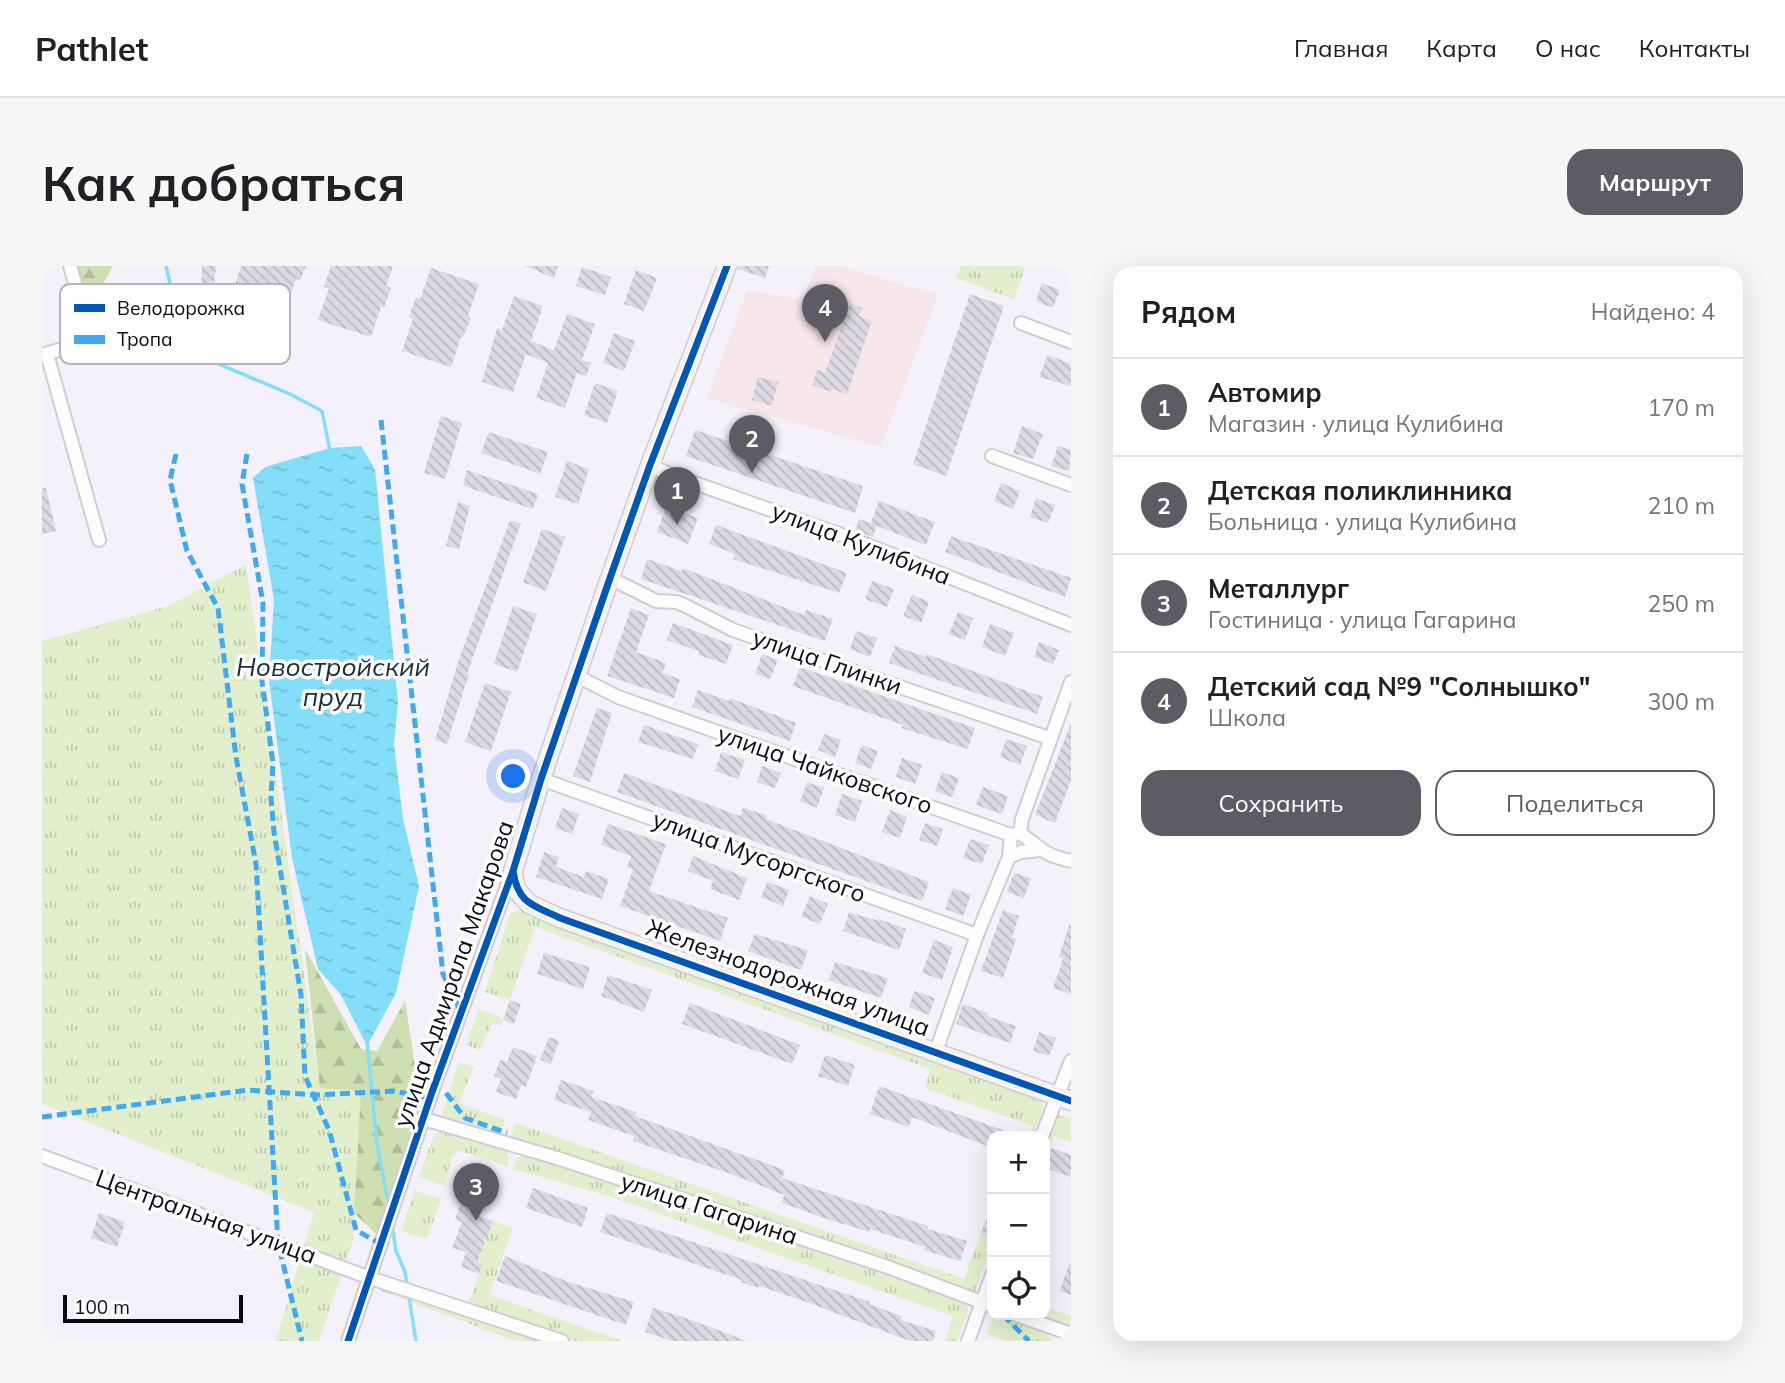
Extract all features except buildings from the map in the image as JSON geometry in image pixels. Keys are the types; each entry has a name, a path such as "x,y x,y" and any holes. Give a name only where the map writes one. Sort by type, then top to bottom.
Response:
{"street":[{"path":"70,266 75,284"},
{"name":"улица Адмирала Макарова","path":"348,1341 432,1092 513,871 541,779 610,578 650,465 727,266"},
{"path":"1021,323 1071,342"},
{"path":"44,354 99,540"},
{"path":"992,456 1071,485"},
{"name":"улица Кулибина","path":"650,465 668,474 847,537 1071,625"},
{"name":"улица Глинки","path":"610,578 656,601 676,601 733,630 1049,738"},
{"name":"улица Чайковского","path":"577,676 618,697 1016,834 1053,857 1071,861"},
{"path":"936,1051 1071,682"},
{"name":"улица Мусоргского","path":"541,779 977,935"},
{"path":"1009,857 1021,852 1039,850"},
{"name":"Железнодорожная улица","path":"513,871 515,888 529,904 561,918 1065,1098"},
{"path":"1045,1131 1065,1098 1071,1061"},
{"name":"улица Гагарина","path":"424,1119 583,1167 885,1266 987,1304"},
{"name":"Центральная улица","path":"42,1156 370,1278 562,1341"},
{"path":"968,1341 987,1304"},
{"path":"1031,1320 1071,1334"}],"shaded area":[{"path":"816,266 840,266 938,295 881,447 707,398 747,291 803,299"}],"green space":[{"path":"78,266 113,266 103,284 83,284"},
{"path":"961,266 1025,268 1014,299 956,278"},
{"path":"246,565 320,1087 361,1091 353,1241 319,1341 276,1341 314,1212 42,1104 42,641 168,606"},
{"path":"517,910 526,910 1039,1097 1044,1106 1034,1131 1031,1131 1033,1126 925,1088 930,1069 535,927 510,1000 485,992 510,914"},
{"path":"305,949 361,1049 377,1051 405,1001 421,1105 376,1234 354,1213 361,1091 320,1088"},
{"path":"479,1009 503,1020 502,1026 492,1023 480,1050 466,1045"},
{"path":"459,1062 474,1067 459,1103 505,1120 499,1136 447,1120 442,1114"},
{"path":"1057,1115 1071,1119 1071,1142 1054,1136 1050,1148 1050,1133"},
{"path":"516,1123 964,1279 981,1233 987,1235 987,1259 975,1292 969,1292 510,1140"},
{"path":"442,1130 505,1150 508,1153 508,1167 458,1150 452,1157 445,1186 419,1177 434,1135"},
{"path":"523,1155 886,1272 964,1301 969,1308 957,1341 945,1341 953,1316 606,1195 513,1169 517,1158"},
{"path":"415,1191 441,1199 427,1239 401,1231"},
{"path":"493,1221 513,1228 489,1295 622,1341 573,1341 468,1306 482,1264 477,1262"},
{"path":"383,1285 550,1341 516,1341 381,1291"},
{"path":"1050,1309 1071,1316 1071,1327 1050,1320"},
{"path":"991,1320 1015,1320 1047,1331 1052,1341 1006,1341 987,1334"}],"water":[{"name":"Новостройский пруд","path":"361,446 375,469 398,702 394,744 403,819 419,886 396,993 367,1046 341,995 318,969 292,858 269,680 274,600 253,478 265,467 330,448"}],"waterway":[{"path":"166,266 170,284"},
{"path":"219,364 292,395 322,411 330,451"},
{"path":"367,1041 377,1144 389,1207"},
{"path":"392,1225 396,1251 405,1272 416,1341"}],"marked path":[{"path":"381,420 443,974 462,1014"},
{"path":"176,454 170,480 187,551 218,608 236,757 256,864 278,1243 302,1341"},
{"path":"247,454 242,484 263,603 262,681 273,763 271,798 274,832 301,995 305,1076 329,1130 356,1230 382,1245"},
{"path":"42,1117 248,1090 314,1095 393,1091 430,1098"},
{"path":"446,1093 465,1118 507,1133"},
{"path":"1008,1320 1029,1341"}],"cycle path":[{"path":"348,1341 432,1092 513,871 541,779 610,578 650,465 727,266"},
{"path":"513,871 523,897 560,918 1071,1101"}],"place":[{"name":"Детский сад №9 \"Солнышко\"","path":"825,342"},
{"name":"Детская поликлинника","path":"752,473"},
{"name":"Автомир","path":"677,525"},
{"name":"Металлург","path":"476,1221"}]}
